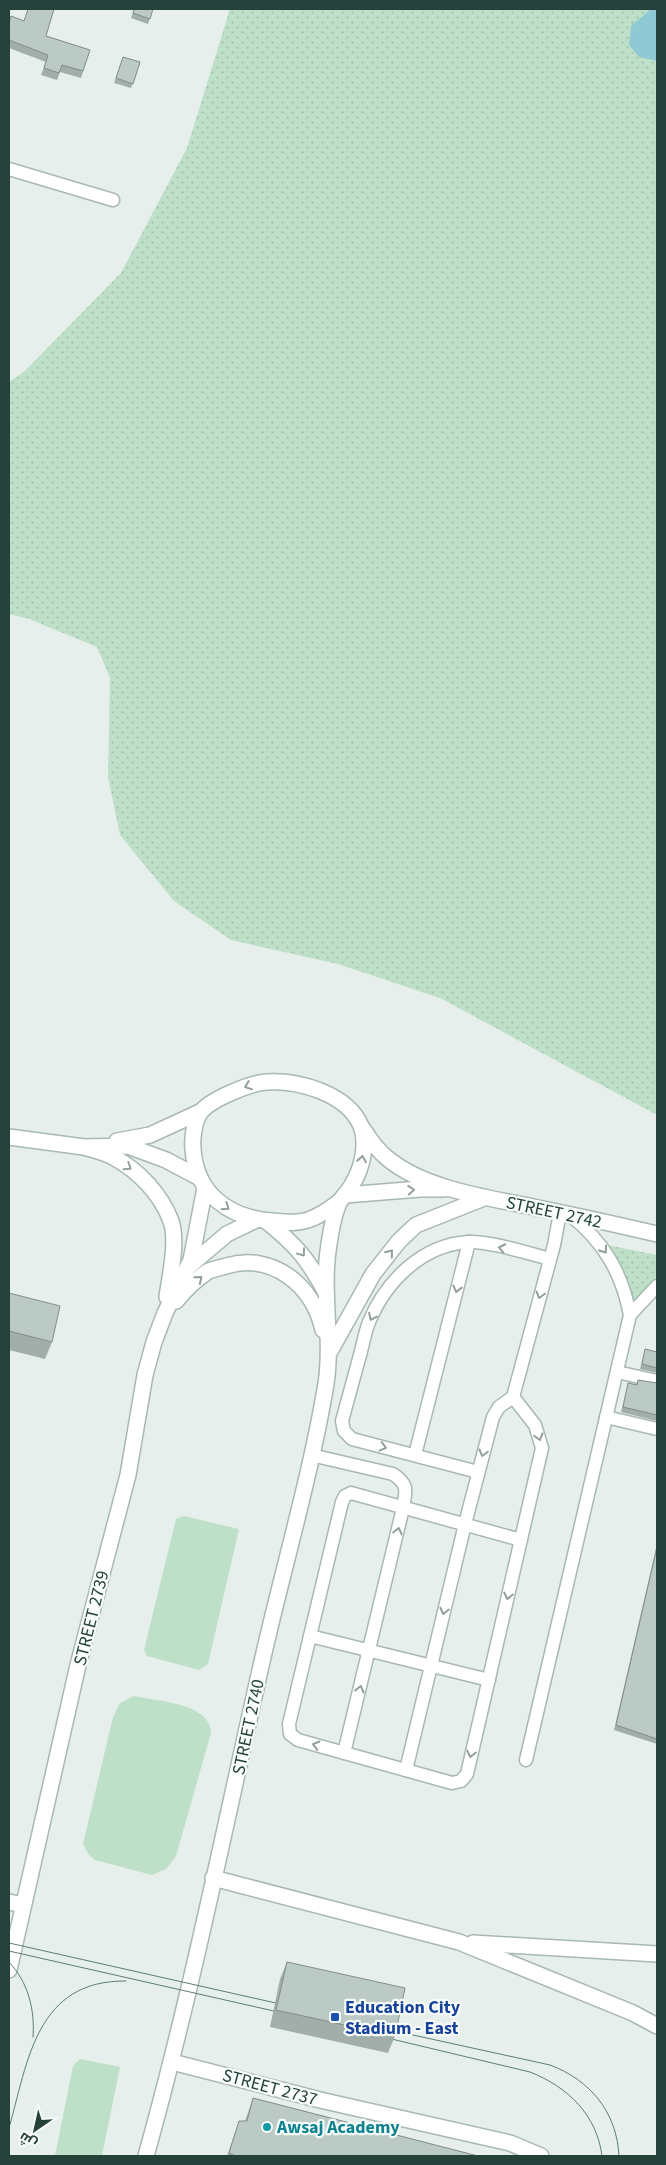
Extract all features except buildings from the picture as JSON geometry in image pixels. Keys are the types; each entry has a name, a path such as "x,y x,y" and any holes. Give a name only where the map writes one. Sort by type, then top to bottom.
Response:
{"street":[{"path":"9,1137 84,1147 128,1146 166,1160 203,1183 223,1206 237,1214 261,1220 293,1223 310,1220 328,1211 343,1198 355,1180 362,1163 364,1145 361,1126 338,1100 309,1085 277,1081 253,1083 226,1095 200,1112 150,1135 84,1147"},
{"path":"200,1112 192,1140 194,1159 203,1183"},
{"name":"STREET 2742","path":"361,1126 374,1146 388,1159 405,1170 450,1189 484,1198 657,1234"},
{"path":"84,1147 112,1157 137,1173 157,1195 171,1222 173,1249 165,1313"},
{"name":"STREET 2739","path":"9,1970 16,1904 128,1475 145,1375 154,1342 165,1313 191,1260 195,1245 203,1183"},
{"name":"STREET 2742","path":"343,1198 420,1189 450,1189"},
{"name":"STREET 2740","path":"146,2156 172,2062 311,1455 326,1382 329,1354 328,1249 343,1198"},
{"path":"329,1354 372,1274 399,1241 416,1225 484,1198"},
{"name":"STREET 2739","path":"185,1270 227,1234 261,1220"},
{"name":"STREET 2740","path":"261,1220 293,1242 305,1257 327,1294"},
{"path":"165,1313 186,1289 209,1271 236,1263 264,1263 290,1277 311,1298 320,1316 329,1354"},
{"path":"213,1878 459,1942 633,2013 657,2026"},
{"path":"459,1942 657,1954"},
{"name":"STREET 2737","path":"172,2062 329,2102 510,2143 542,2156"}],"lane":[{"path":"9,169 113,200"},
{"path":"406,1770 464,1524 493,1417 499,1407 513,1397 550,1259 565,1214 596,1238 615,1266 622,1282 630,1315 526,1760"},
{"path":"478,1472 352,1439 344,1431 342,1421 369,1323 377,1306 400,1274 420,1257 445,1246 469,1242 550,1259"},
{"path":"415,1455 469,1242"},
{"path":"630,1315 657,1287"},
{"path":"616,1372 657,1381"},
{"path":"513,1397 535,1425 542,1448 521,1540 489,1680 467,1774 461,1781 452,1783 298,1740 290,1734 289,1724 345,1496 351,1493 521,1540"},
{"path":"606,1417 657,1429"},
{"path":"311,1455 393,1474 403,1481 406,1489 344,1753"},
{"path":"310,1636 489,1680"}],"green space":[{"path":"230,9 657,9 657,1115 440,998 338,964 231,940 174,901 120,835 108,777 110,678 97,647 29,619 9,614 9,382 24,372 121,273 187,148"},
{"path":"607,1245 657,1255 657,1280 634,1306"},
{"path":"184,1516 239,1529 208,1664 199,1670 147,1656 144,1650 176,1519"},
{"path":"134,1696 193,1709 209,1723 211,1733 176,1856 166,1869 152,1875 95,1860 89,1855 83,1844 113,1717 120,1703"},
{"path":"80,2059 120,2067 102,2156 55,2156 73,2066"}],"water":[{"path":"651,9 657,9 657,61 639,57 629,45 631,26"}],"tram line":[{"path":"9,1943 289,2006"},
{"path":"9,1951 287,2014"},
{"path":"9,1962 21,1978 29,1996 33,2016 33,2037"},
{"path":"9,2128 31,2052 41,2029 54,2009 72,1994 96,1984 126,1981"},
{"path":"381,2028 550,2065 564,2071 589,2089 607,2112 613,2125 619,2156"},
{"path":"379,2036 530,2072 544,2078 568,2094 587,2115 599,2141 602,2156"}],"place":[{"name":"Education City Stadium - East","path":"335,2017"},
{"name":"Awsaj Academy","path":"267,2127"}]}
